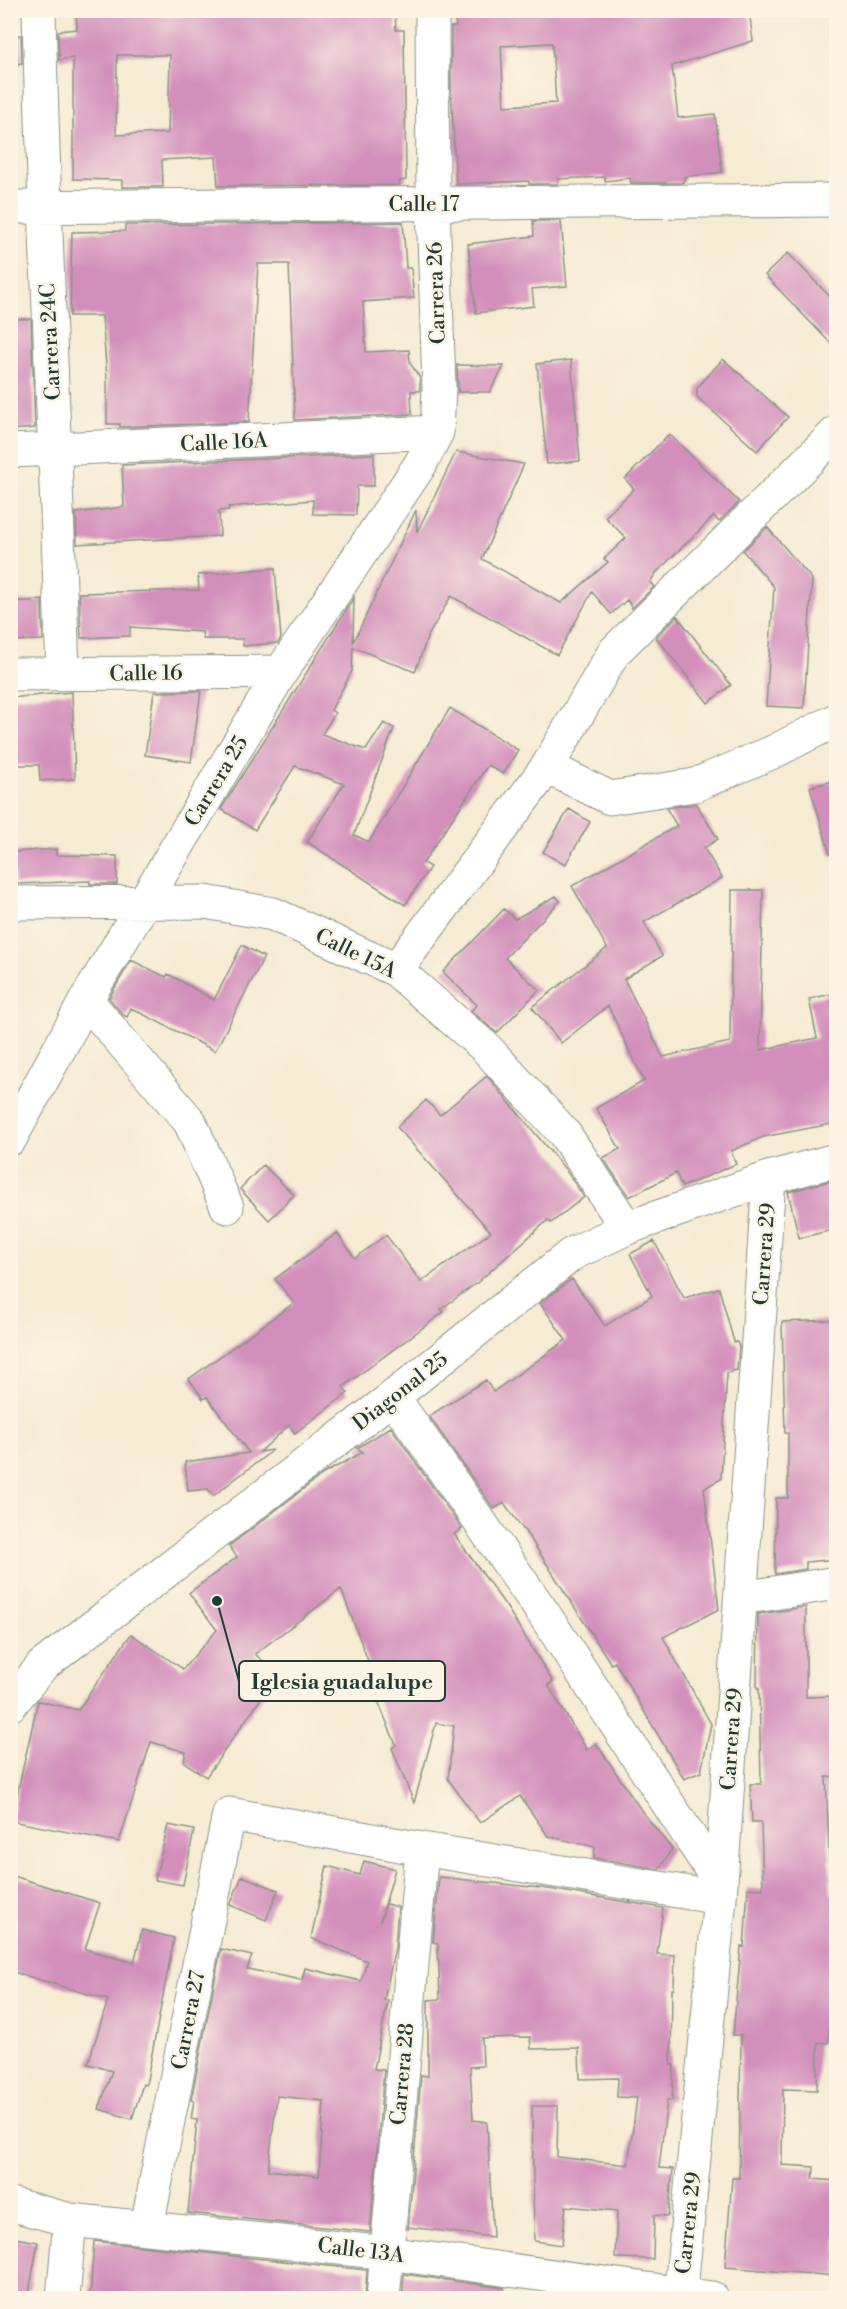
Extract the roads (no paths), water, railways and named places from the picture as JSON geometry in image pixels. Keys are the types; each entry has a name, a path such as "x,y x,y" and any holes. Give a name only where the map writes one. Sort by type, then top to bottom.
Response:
{"street":[{"name":"Carrera 24C","path":"39,10 43,207 56,451 63,674"},
{"name":"Carrera 26","path":"432,10 433,204 439,387 437,432"},
{"name":"Calle 17","path":"10,207 837,200"},
{"name":"Calle 16A","path":"10,451 56,451 437,432"},
{"name":"Carrera 25","path":"10,1139 86,1000 280,672 420,465 437,432"},
{"path":"396,970 547,767 614,652 837,433"},
{"name":"Calle 16","path":"10,675 280,672"},
{"path":"547,767 610,798 695,785 773,752 837,720"},
{"name":"Calle 15A","path":"10,903 144,900 205,902 273,914 396,970 486,1048 564,1133 627,1228"},
{"path":"86,1000 190,1122 228,1207"},
{"name":"Diagonal 25","path":"10,1705 42,1666 393,1397 572,1254 627,1228 769,1178 837,1160"},
{"name":"Carrera 29","path":"680,2296 720,1890 742,1598 769,1178"},
{"path":"393,1397 546,1617 720,1890"},
{"path":"742,1598 837,1583"},
{"name":"Carrera 27","path":"147,2226 229,1814 422,1849"},
{"path":"422,1849 720,1890"},
{"name":"Carrera 28","path":"383,2298 422,1849"},
{"name":"Calle 13A","path":"10,2204 70,2220 147,2226 387,2253 680,2296 712,2298"},
{"path":"63,2298 70,2220"}],"place":[{"name":"Iglesia guadalupe","path":"217,1601"}]}
